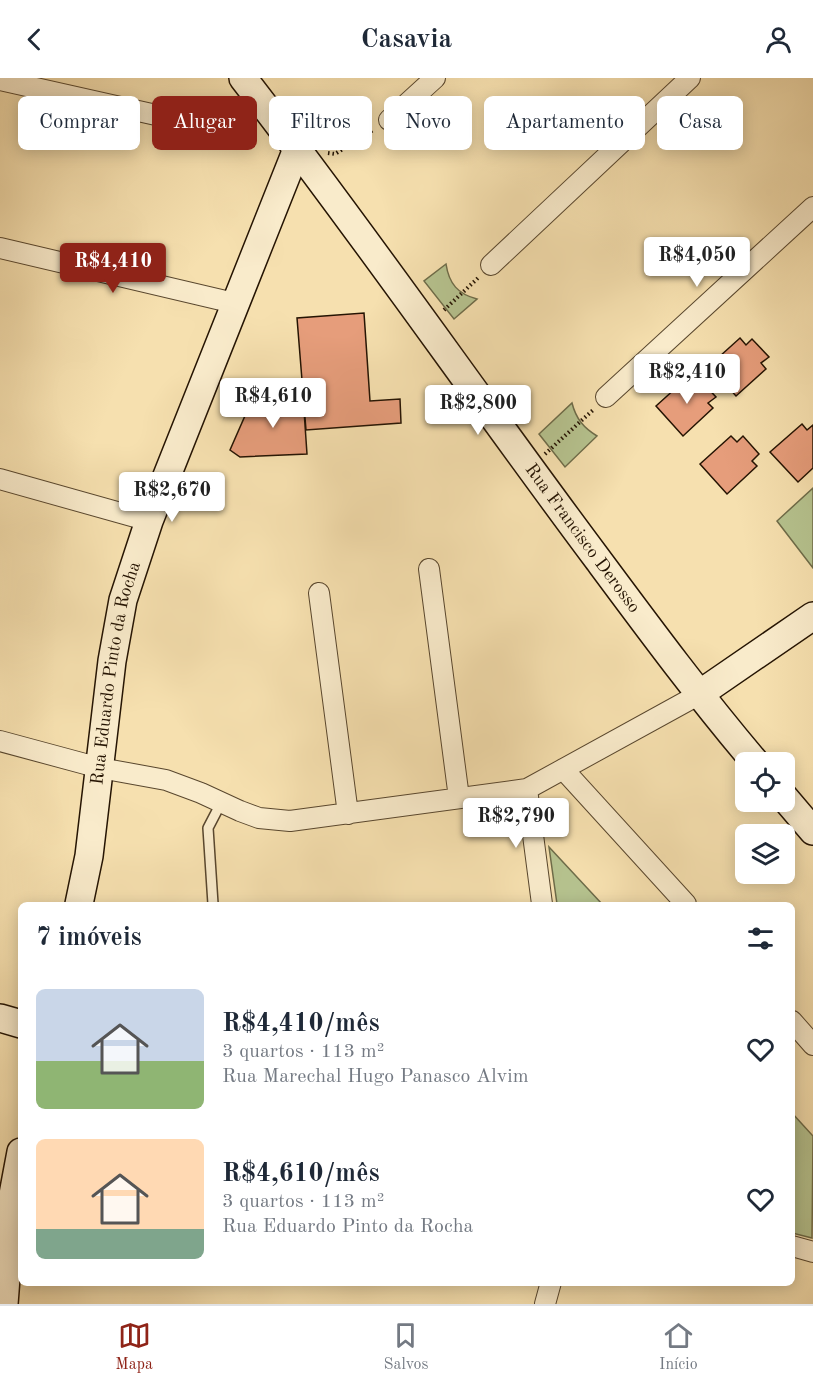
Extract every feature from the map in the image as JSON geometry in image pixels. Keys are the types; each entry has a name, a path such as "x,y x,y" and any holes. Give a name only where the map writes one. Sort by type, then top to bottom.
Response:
{"main road":[{"name":"Rua Francisco Derosso","path":"243,78 269,111"},
{"name":"Rua Eduardo Pinto da Rocha","path":"78,902 89,856 117,627 123,600 148,521 297,150"},
{"name":"Rua Francisco Derosso","path":"298,150 530,469 698,694 747,752"},
{"path":"698,694 813,616"},
{"path":"795,810 813,831"},
{"path":"0,1018 18,1023"},
{"path":"3,1297 12,1200 18,1168"}],"street":[{"path":"415,96 435,78"},
{"path":"491,265 690,78"},
{"path":"0,80 214,128 224,127 262,102"},
{"path":"606,397 813,207"},
{"path":"0,248 234,303"},
{"path":"0,479 148,521"},
{"path":"429,569 459,798"},
{"path":"319,593 348,814"},
{"path":"0,741 100,768 166,780 259,818 290,821 527,789 698,694"},
{"path":"563,769 684,902"},
{"path":"527,789 542,902"},
{"path":"795,1024 813,1044"},
{"path":"795,1247 813,1252"},
{"path":"545,1304 550,1286"}],"lane":[{"path":"213,902 208,828 221,803"}],"path":[{"path":"335,154 384,123"},
{"path":"427,327 491,265"},
{"path":"530,469 606,397"}],"green space":[{"path":"446,264 449,277 455,287 477,299 454,319 424,281"},
{"path":"572,403 581,422 597,436 565,467 539,434"},
{"path":"813,488 813,568 777,521"},
{"path":"549,847 600,902 557,902"},
{"path":"795,1116 813,1136 812,1238 795,1234"}],"building":[{"path":"364,313 370,401 400,399 401,423 306,430 297,318"},
{"path":"740,338 746,345 752,339 769,357 761,363 766,369 736,396 709,366"},
{"path":"687,378 693,384 699,379 716,397 708,403 713,408 683,436 656,406"},
{"path":"303,396 307,454 240,457 230,450 248,409 253,403 264,398"},
{"path":"802,424 807,430 813,425 813,468 798,482 770,452"},
{"path":"731,436 737,442 743,436 759,454 752,461 757,466 727,494 700,464"}]}
